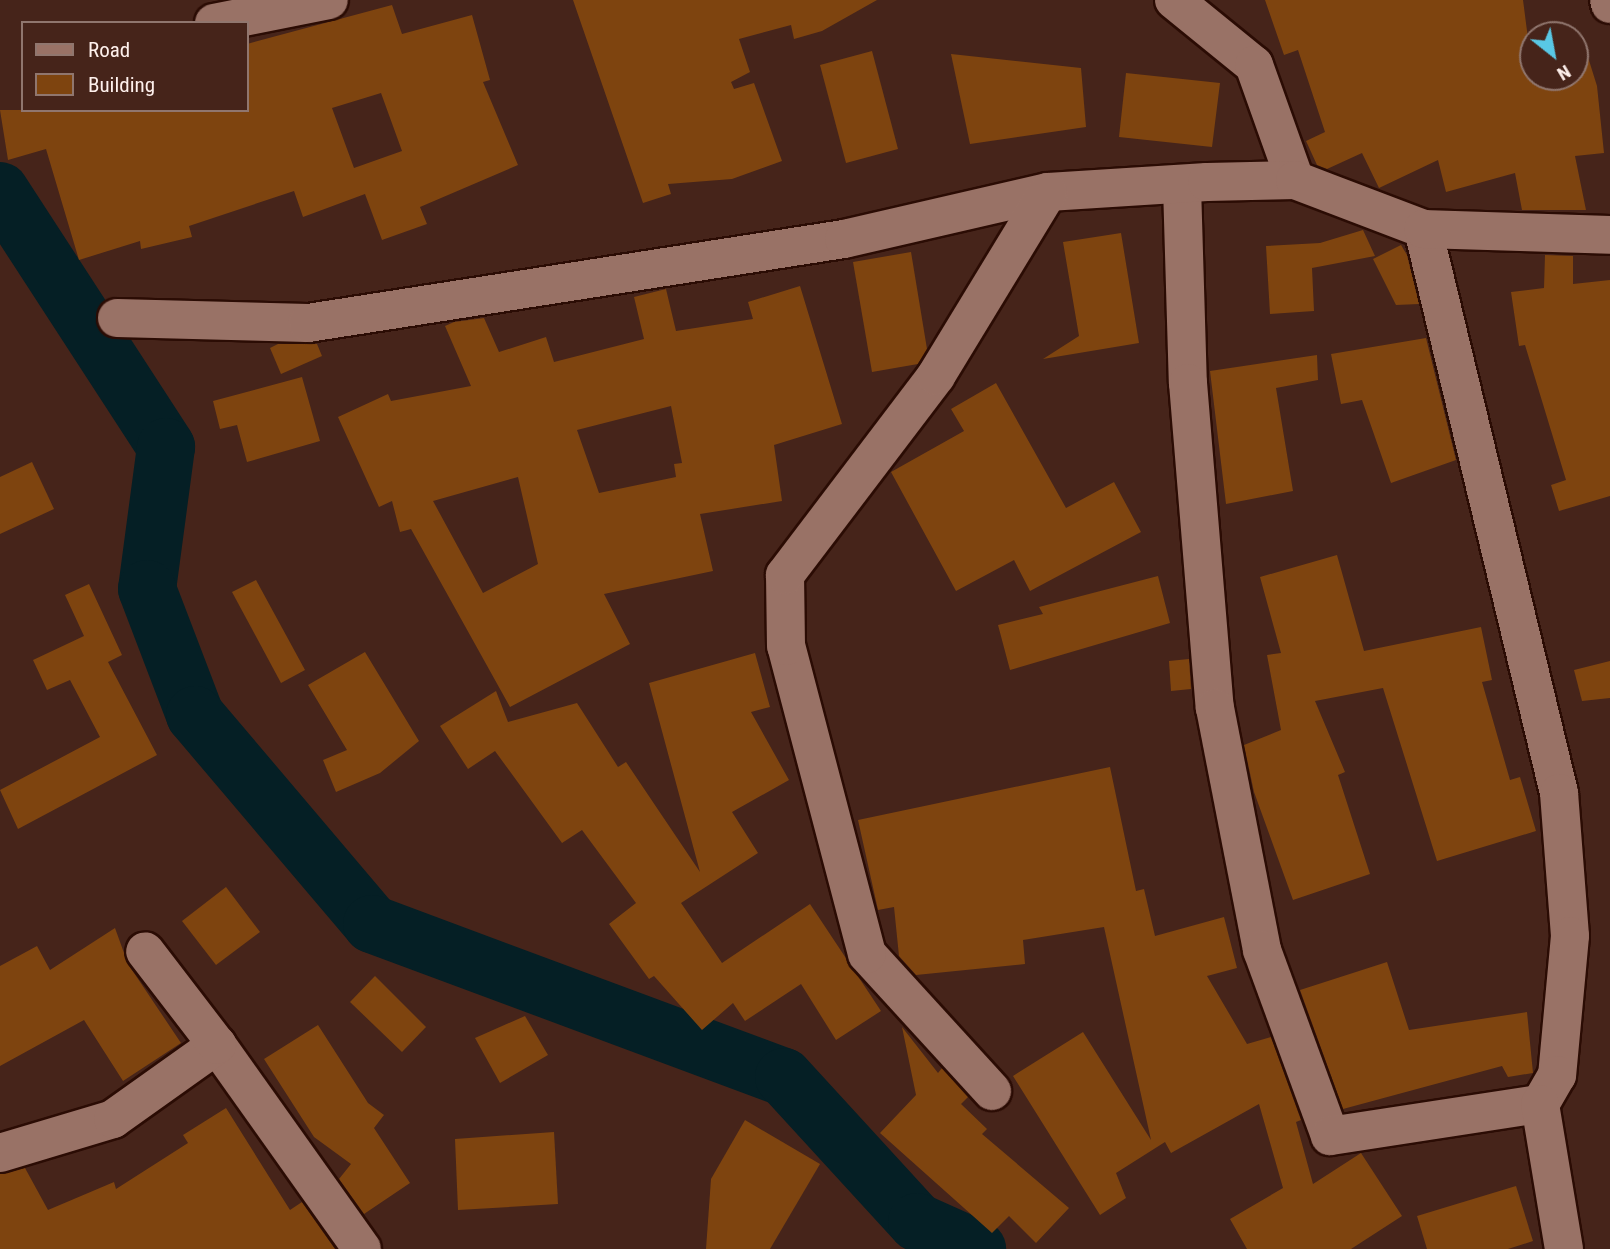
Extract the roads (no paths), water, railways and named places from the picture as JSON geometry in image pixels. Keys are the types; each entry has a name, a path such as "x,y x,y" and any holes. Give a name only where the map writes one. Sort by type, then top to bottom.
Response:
{"street":[{"path":"224,21 329,0"},
{"path":"1174,0 1254,65 1295,180"},
{"path":"117,318 308,323 845,239 1048,192 1295,180 1423,229 1610,235"},
{"path":"1182,186 1188,383 1214,708 1262,950 1330,1136 1540,1104"},
{"path":"992,1091 867,954 786,646 785,575 936,376 1048,192"},
{"path":"1423,229 1559,793 1569,949 1557,1075 1540,1104 1564,1249"},
{"path":"145,951 217,1045 362,1249"},
{"path":"0,1153 113,1119 217,1045"}],"waterway":[{"path":"0,191 166,447 147,589 195,715 372,924 784,1077 917,1222 977,1249"}]}
